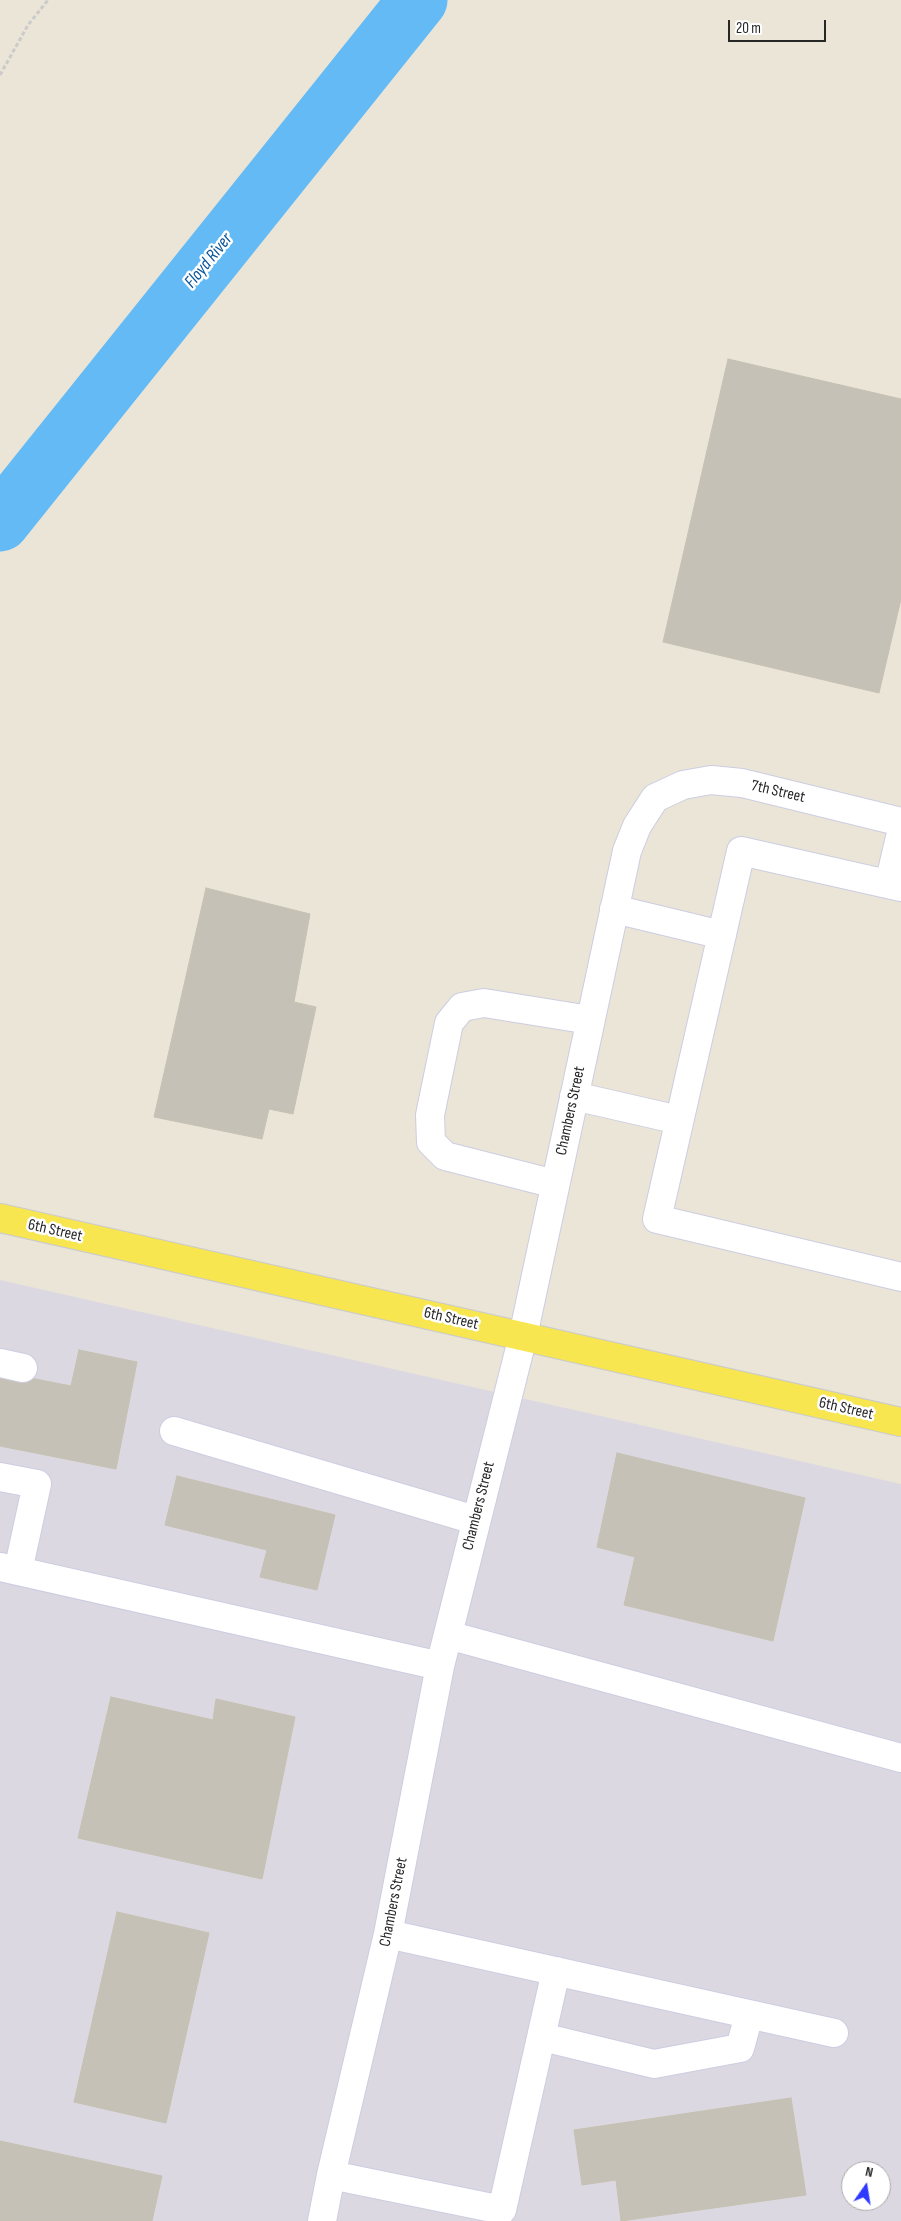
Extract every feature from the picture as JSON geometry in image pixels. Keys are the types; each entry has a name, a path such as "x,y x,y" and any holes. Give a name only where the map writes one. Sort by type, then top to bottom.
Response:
{"main road":[{"name":"6th Street","path":"0,1218 901,1422"}],"street":[{"name":"7th Street","path":"655,798 683,785 711,780 742,783 900,819"},
{"name":"Chambers Street","path":"322,2221 331,2175 388,1934 440,1666 475,1520 523,1336 627,851 637,826 655,798"},
{"path":"900,819 895,885 741,851 657,1219 901,1277"},
{"path":"614,908 722,935"},
{"path":"555,1184 446,1156 430,1142 430,1115 448,1023 462,1006 484,1003 590,1020"},
{"path":"574,1096 680,1120"},
{"path":"174,1431 475,1520"},
{"path":"0,1477 37,1484 9,1569 440,1666"},
{"path":"448,1634 901,1758"},
{"path":"388,1934 834,2033"},
{"path":"331,2175 502,2210 556,1971"},
{"path":"542,2037 654,2064 740,2048 749,2015"}],"path":[{"path":"0,75 28,25 48,0"}],"shaded area":[{"path":"0,1280 901,1484 901,2221 0,2221"}],"building":[{"path":"728,359 901,399 901,599 879,693 663,642"},
{"path":"206,888 310,914 294,1002 316,1007 293,1114 269,1109 262,1139 154,1117"},
{"path":"79,1350 137,1362 116,1469 0,1446 0,1372 71,1386"},
{"path":"617,1453 805,1498 773,1641 624,1605 635,1557 597,1547"},
{"path":"177,1476 335,1515 317,1590 260,1577 267,1550 165,1525"},
{"path":"111,1697 213,1720 216,1699 295,1717 262,1879 78,1838"},
{"path":"117,1912 209,1933 166,2123 74,2102"},
{"path":"791,2098 806,2195 621,2221 616,2180 582,2185 574,2130"},
{"path":"0,2141 162,2176 152,2221 0,2221"}],"waterway":[{"name":"Floyd River","path":"0,522 418,0"}]}
